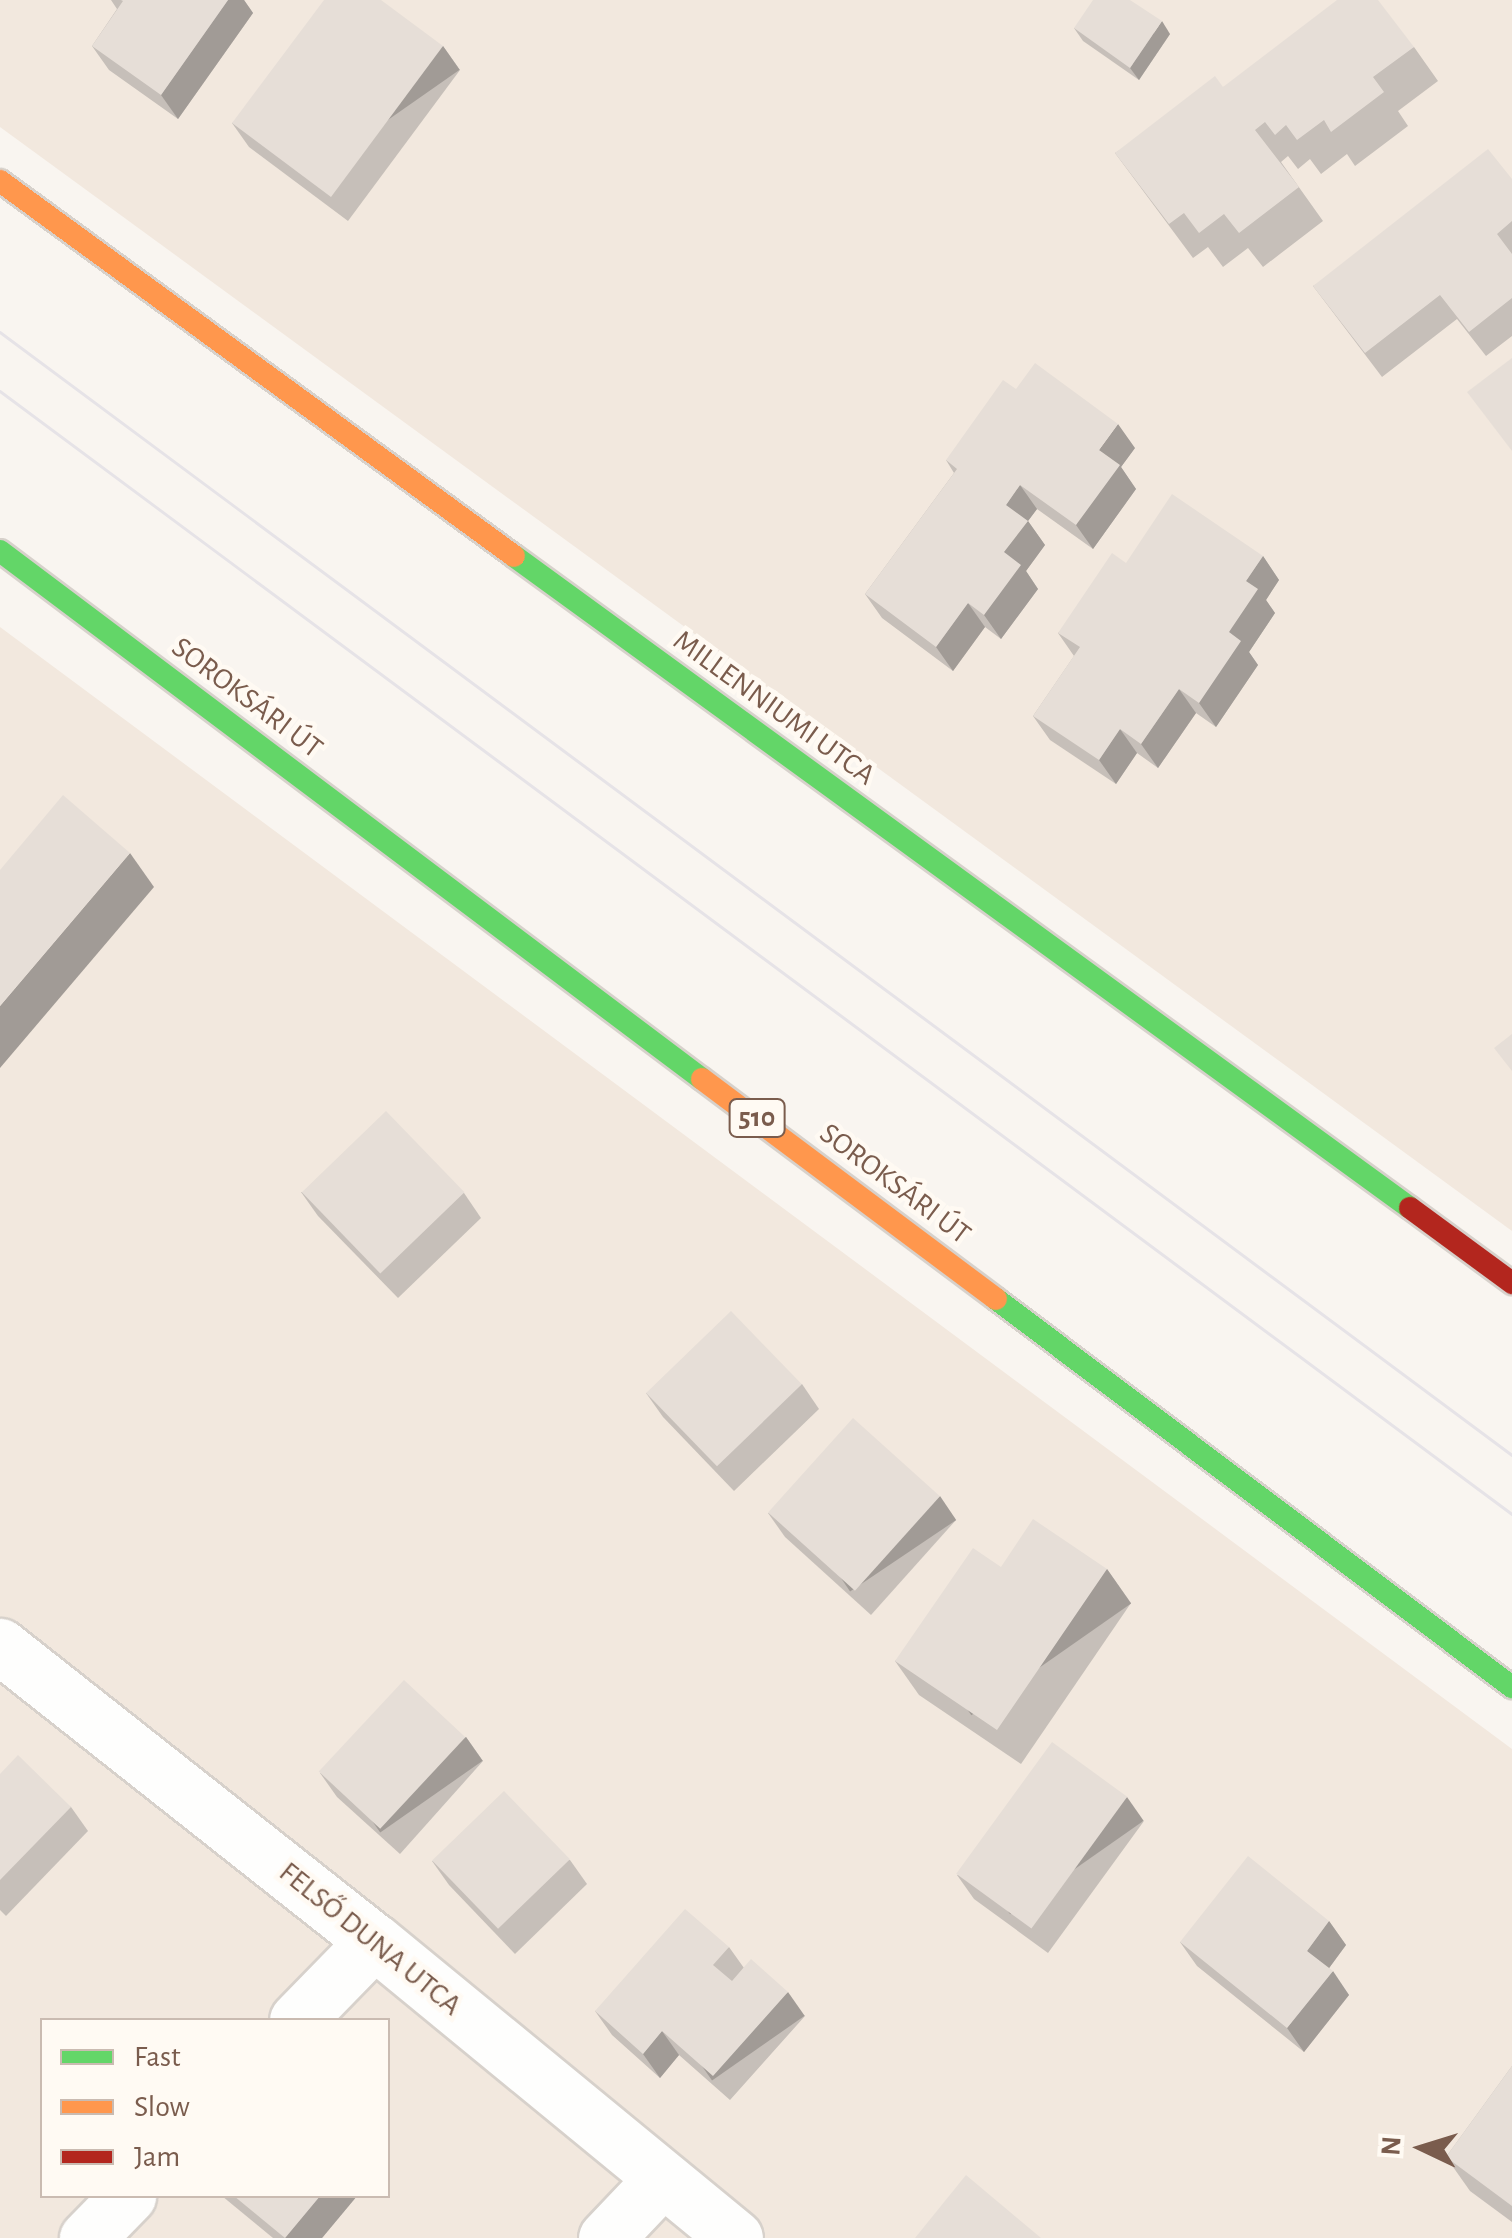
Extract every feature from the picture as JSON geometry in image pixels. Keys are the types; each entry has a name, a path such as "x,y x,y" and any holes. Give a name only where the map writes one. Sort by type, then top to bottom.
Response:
{"main road":[{"name":"MILLENNIUMI UTCA","path":"0,181 1512,1283"},
{"name":"SOROKSÁRI ÚT","path":"0,552 1512,1687"}],"street":[{"name":"FELSŐ DUNA UTCA","path":"0,1646 374,1941 735,2238"},
{"path":"300,2018 374,1941"},
{"path":"606,2238 662,2178"},
{"path":"87,2238 126,2198"}],"shaded area":[{"path":"0,0 1512,0 1512,1231 0,127"},
{"path":"0,627 1512,1749 1512,2238 0,2238"}],"building":[{"path":"121,0 228,0 161,95 92,46"},
{"path":"324,0 381,0 443,46 331,197 232,123"},
{"path":"1093,0 1130,0 1162,21 1130,68 1074,28"},
{"path":"1337,0 1378,0 1414,47 1373,77 1384,92 1331,132 1324,120 1297,140 1286,125 1275,135 1265,122 1255,130 1299,187 1239,233 1224,214 1199,233 1184,213 1169,224 1115,153 1215,76 1223,87"},
{"path":"1488,149 1512,179 1512,221 1497,234 1512,254 1512,298 1469,332 1440,295 1365,353 1313,286"},
{"path":"1512,358 1512,451 1467,392"},
{"path":"1035,363 1118,424 1099,450 1120,465 1076,525 1020,485 1006,505 1028,521 1004,552 1021,565 984,615 968,603 936,647 865,594 957,469 946,460 1003,380 1016,389"},
{"path":"1172,494 1263,556 1246,581 1258,589 1229,632 1241,641 1199,703 1179,689 1141,744 1120,729 1099,760 1033,716 1080,647 1058,633 1112,553 1126,563"},
{"path":"63,795 130,853 0,1006 0,870"},
{"path":"1512,1034 1512,1071 1494,1048"},
{"path":"386,1111 464,1192 380,1274 302,1192"},
{"path":"731,1311 802,1384 717,1466 646,1393"},
{"path":"853,1418 940,1496 855,1591 768,1512"},
{"path":"1033,1519 1107,1569 997,1730 895,1661 973,1548 1001,1567"},
{"path":"404,1680 465,1737 380,1829 319,1771"},
{"path":"1052,1742 1127,1797 1031,1929 956,1874"},
{"path":"18,1755 71,1807 0,1880 0,1774"},
{"path":"504,1791 570,1859 498,1929 432,1860"},
{"path":"1248,1856 1329,1921 1307,1951 1333,1971 1287,2028 1180,1942"},
{"path":"685,1909 729,1947 713,1965 732,1981 751,1959 788,1992 713,2076 662,2031 643,2054 595,2011"},
{"path":"1512,2066 1512,2206 1446,2157"},
{"path":"966,2175 1041,2238 915,2238"},
{"path":"236,2198 318,2198 285,2238"}],"tram line":[{"path":"0,332 1512,1455"},
{"path":"0,391 1512,1514"}],"traffic: fast":[{"path":"0,551 702,1079"},
{"path":"514,556 1410,1208"},
{"path":"996,1299 1512,1687"}],"traffic: slow":[{"path":"0,181 514,556"},
{"path":"702,1079 996,1299"}],"traffic: jam":[{"path":"1410,1208 1512,1283"}]}
